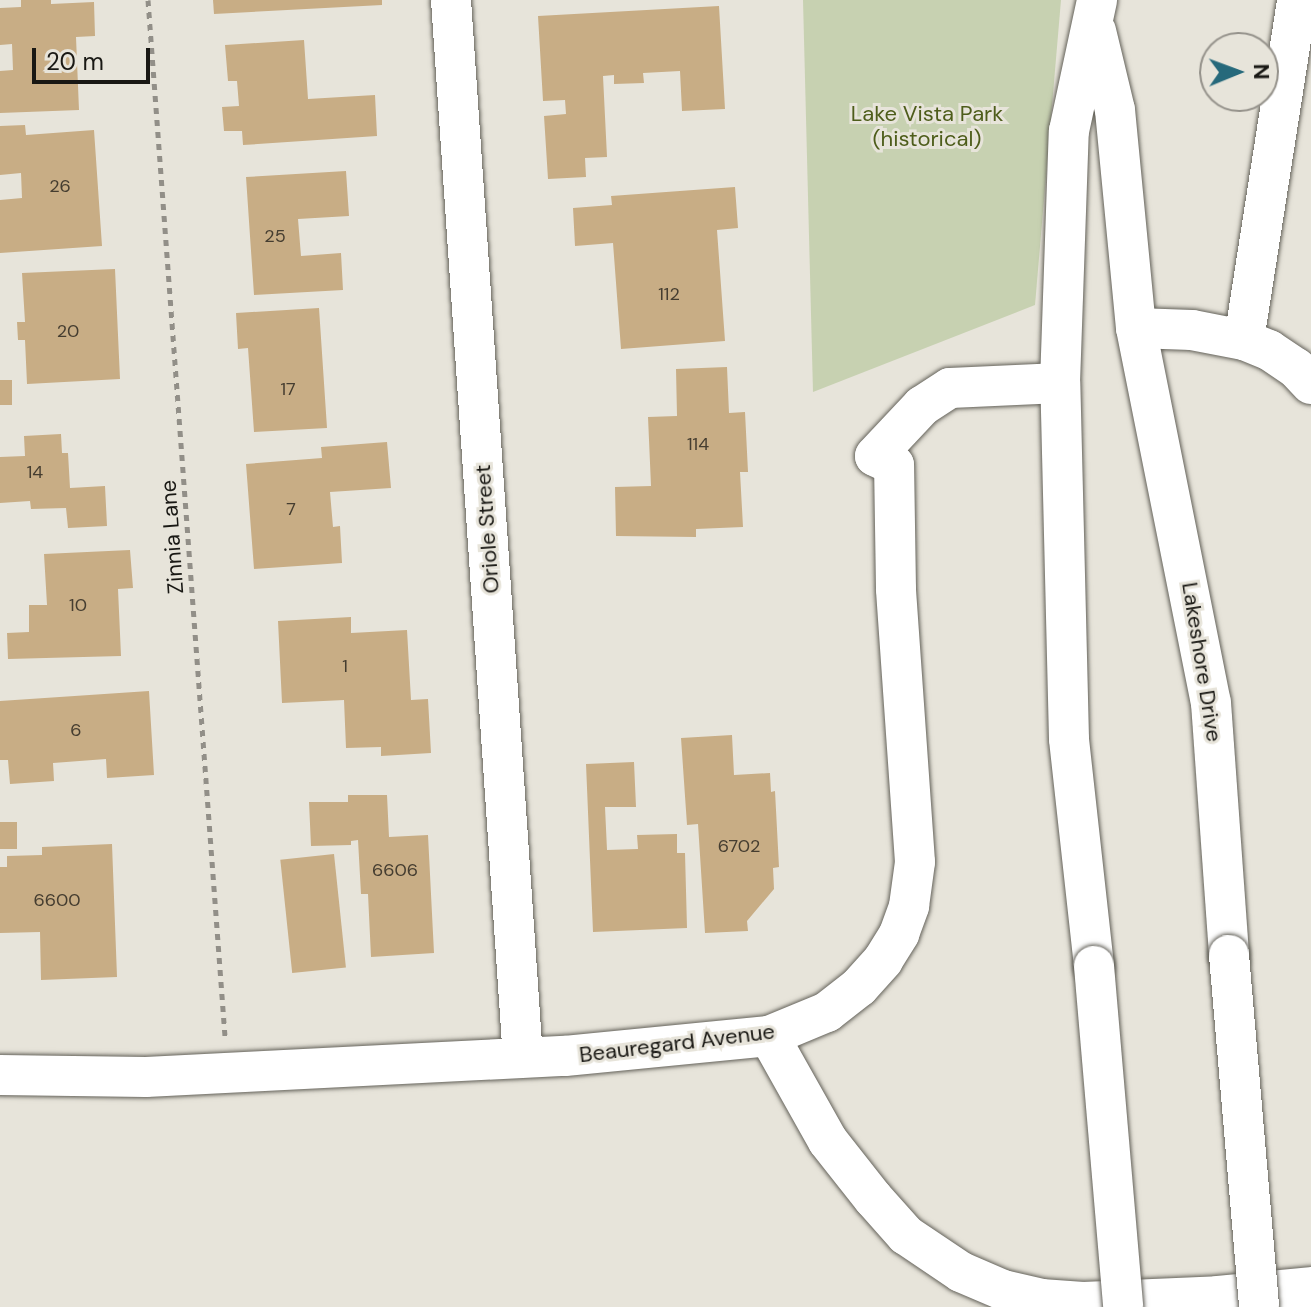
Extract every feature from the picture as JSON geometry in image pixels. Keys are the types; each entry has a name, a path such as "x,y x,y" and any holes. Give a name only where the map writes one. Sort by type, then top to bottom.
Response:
{"street":[{"name":"Oriole Street","path":"451,0 523,1058"},
{"path":"1244,340 1297,0"},
{"name":"Lakeshore Drive","path":"1096,12 1115,110 1136,328 1211,703 1259,1307"},
{"name":"Lakeshore Drive","path":"1096,12 1069,131 1060,383 1069,739 1094,966 1123,1307"},
{"path":"1136,328 1192,330 1244,340 1269,350 1296,368 1311,384"},
{"name":"Beauregard Avenue","path":"0,1075 146,1077 523,1058 769,1036 827,1012 859,987 883,960 899,934 909,906 915,862 896,589 894,465 875,456 922,406 950,388 1060,383"},
{"path":"769,1036 828,1141 873,1198 906,1235 961,1272 1003,1290 1041,1299 1083,1302 1218,1296 1311,1287"}],"path":[{"name":"Zinnia Lane","path":"148,0 227,1071"}],"green space":[{"name":"Lake Vista Park (historical)","path":"803,0 1061,0 1035,305 813,392"}],"building":[{"path":"21,0 51,0 51,4 94,2 95,36 76,37 79,110 0,113 0,71 13,70 12,44 0,45 0,8 21,7"},
{"path":"213,0 382,0 382,5 214,14"},
{"path":"719,6 725,109 682,111 680,71 643,73 644,83 614,84 614,75 603,76 607,157 585,158 586,177 548,179 544,116 566,114 565,100 543,101 538,16"},
{"path":"304,40 308,99 375,95 377,136 243,145 242,131 224,131 222,107 239,106 237,81 228,81 225,45"},
{"path":"25,125 26,135 94,130 102,246 0,253 0,200 22,198 21,173 0,175 0,126"},
{"path":"346,171 349,216 298,219 301,256 341,253 343,290 254,295 246,177"},
{"path":"735,187 738,228 717,230 725,341 621,349 613,243 575,246 573,208 612,205 611,196"},
{"path":"115,269 120,379 27,384 25,340 18,340 17,322 25,322 22,273"},
{"path":"319,308 327,428 254,432 248,348 238,349 236,313"},
{"path":"727,367 729,413 745,412 748,472 740,472 743,527 696,529 696,537 616,536 615,487 651,486 648,417 677,416 676,369"},
{"path":"0,380 12,380 12,405 0,405"},
{"path":"61,434 62,453 68,453 70,488 105,486 107,526 68,528 66,508 31,509 30,501 0,503 0,457 25,456 24,436"},
{"path":"387,442 391,488 330,492 333,527 340,526 342,563 254,569 246,464 322,458 321,447"},
{"path":"130,550 133,588 118,589 121,656 8,659 7,633 29,632 29,605 47,605 44,554"},
{"path":"351,617 351,633 407,630 411,700 428,699 431,753 381,756 381,747 346,748 344,700 282,703 278,621"},
{"path":"149,691 154,775 107,778 106,759 53,763 54,781 10,784 8,760 0,760 0,701"},
{"path":"732,735 734,775 770,773 771,792 775,791 779,867 773,868 774,889 747,921 748,931 705,933 698,824 687,825 681,738"},
{"path":"634,762 636,807 605,807 607,850 638,849 637,835 677,834 677,853 685,853 687,928 593,932 586,764"},
{"path":"348,795 387,795 389,837 428,835 434,953 371,957 368,894 361,894 358,840 351,841 351,845 311,846 309,802 348,802"},
{"path":"0,822 17,822 17,849 0,849"},
{"path":"112,844 117,977 41,980 40,932 0,933 0,867 7,867 7,856 42,855 42,847"},
{"path":"334,854 346,967 292,973 280,860"}]}
